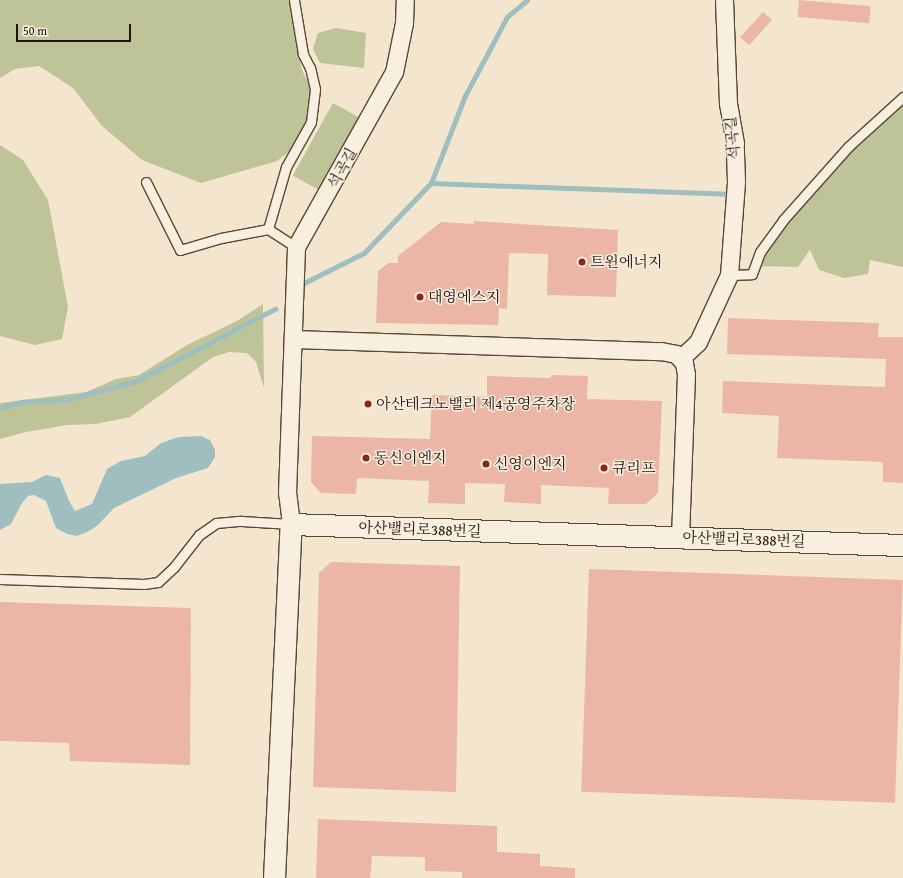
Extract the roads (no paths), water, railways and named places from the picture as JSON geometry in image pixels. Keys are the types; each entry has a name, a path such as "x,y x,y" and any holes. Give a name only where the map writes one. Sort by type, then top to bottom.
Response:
{"street":[{"name":"석곡길","path":"291,524 287,493 296,247 394,72 404,22 405,0"},
{"name":"석곡길","path":"681,358 698,342 729,275 736,181 735,143 728,104 724,0"},
{"path":"293,339 661,351 681,358 686,374 680,537"},
{"path":"274,878 291,524"},
{"name":"아산밸리로388번길","path":"291,524 903,545"}],"lane":[{"path":"268,229 286,167 311,122 315,89 310,68 303,54 294,0"},
{"path":"729,275 752,274 760,252 783,220 849,146 903,97"},
{"path":"146,182 180,250 221,238 268,229 296,247"},
{"path":"0,579 144,584 158,582 174,567 199,535 216,523 241,521 291,524"}],"water":[{"path":"201,436 210,440 215,450 215,457 208,468 176,478 114,508 97,526 87,532 77,536 67,534 56,528 46,501 34,495 28,496 22,503 11,524 0,530 0,484 32,482 46,475 60,478 69,501 75,511 92,504 107,469 121,461 145,456 161,443 179,437"}],"waterway":[{"path":"304,283 364,253 431,183 465,96 507,17 527,0"},
{"path":"431,183 727,194"},
{"path":"0,408 23,402 70,399 136,381 275,309"}],"place":[{"name":"트윈에너지","path":"582,262"},
{"name":"대영에스지","path":"420,297"},
{"name":"아산테크노밸리 제4공영주차장","path":"368,404"},
{"name":"동신이엔지","path":"366,458"},
{"name":"신영이엔지","path":"486,464"},
{"name":"큐리프","path":"604,468"}]}
